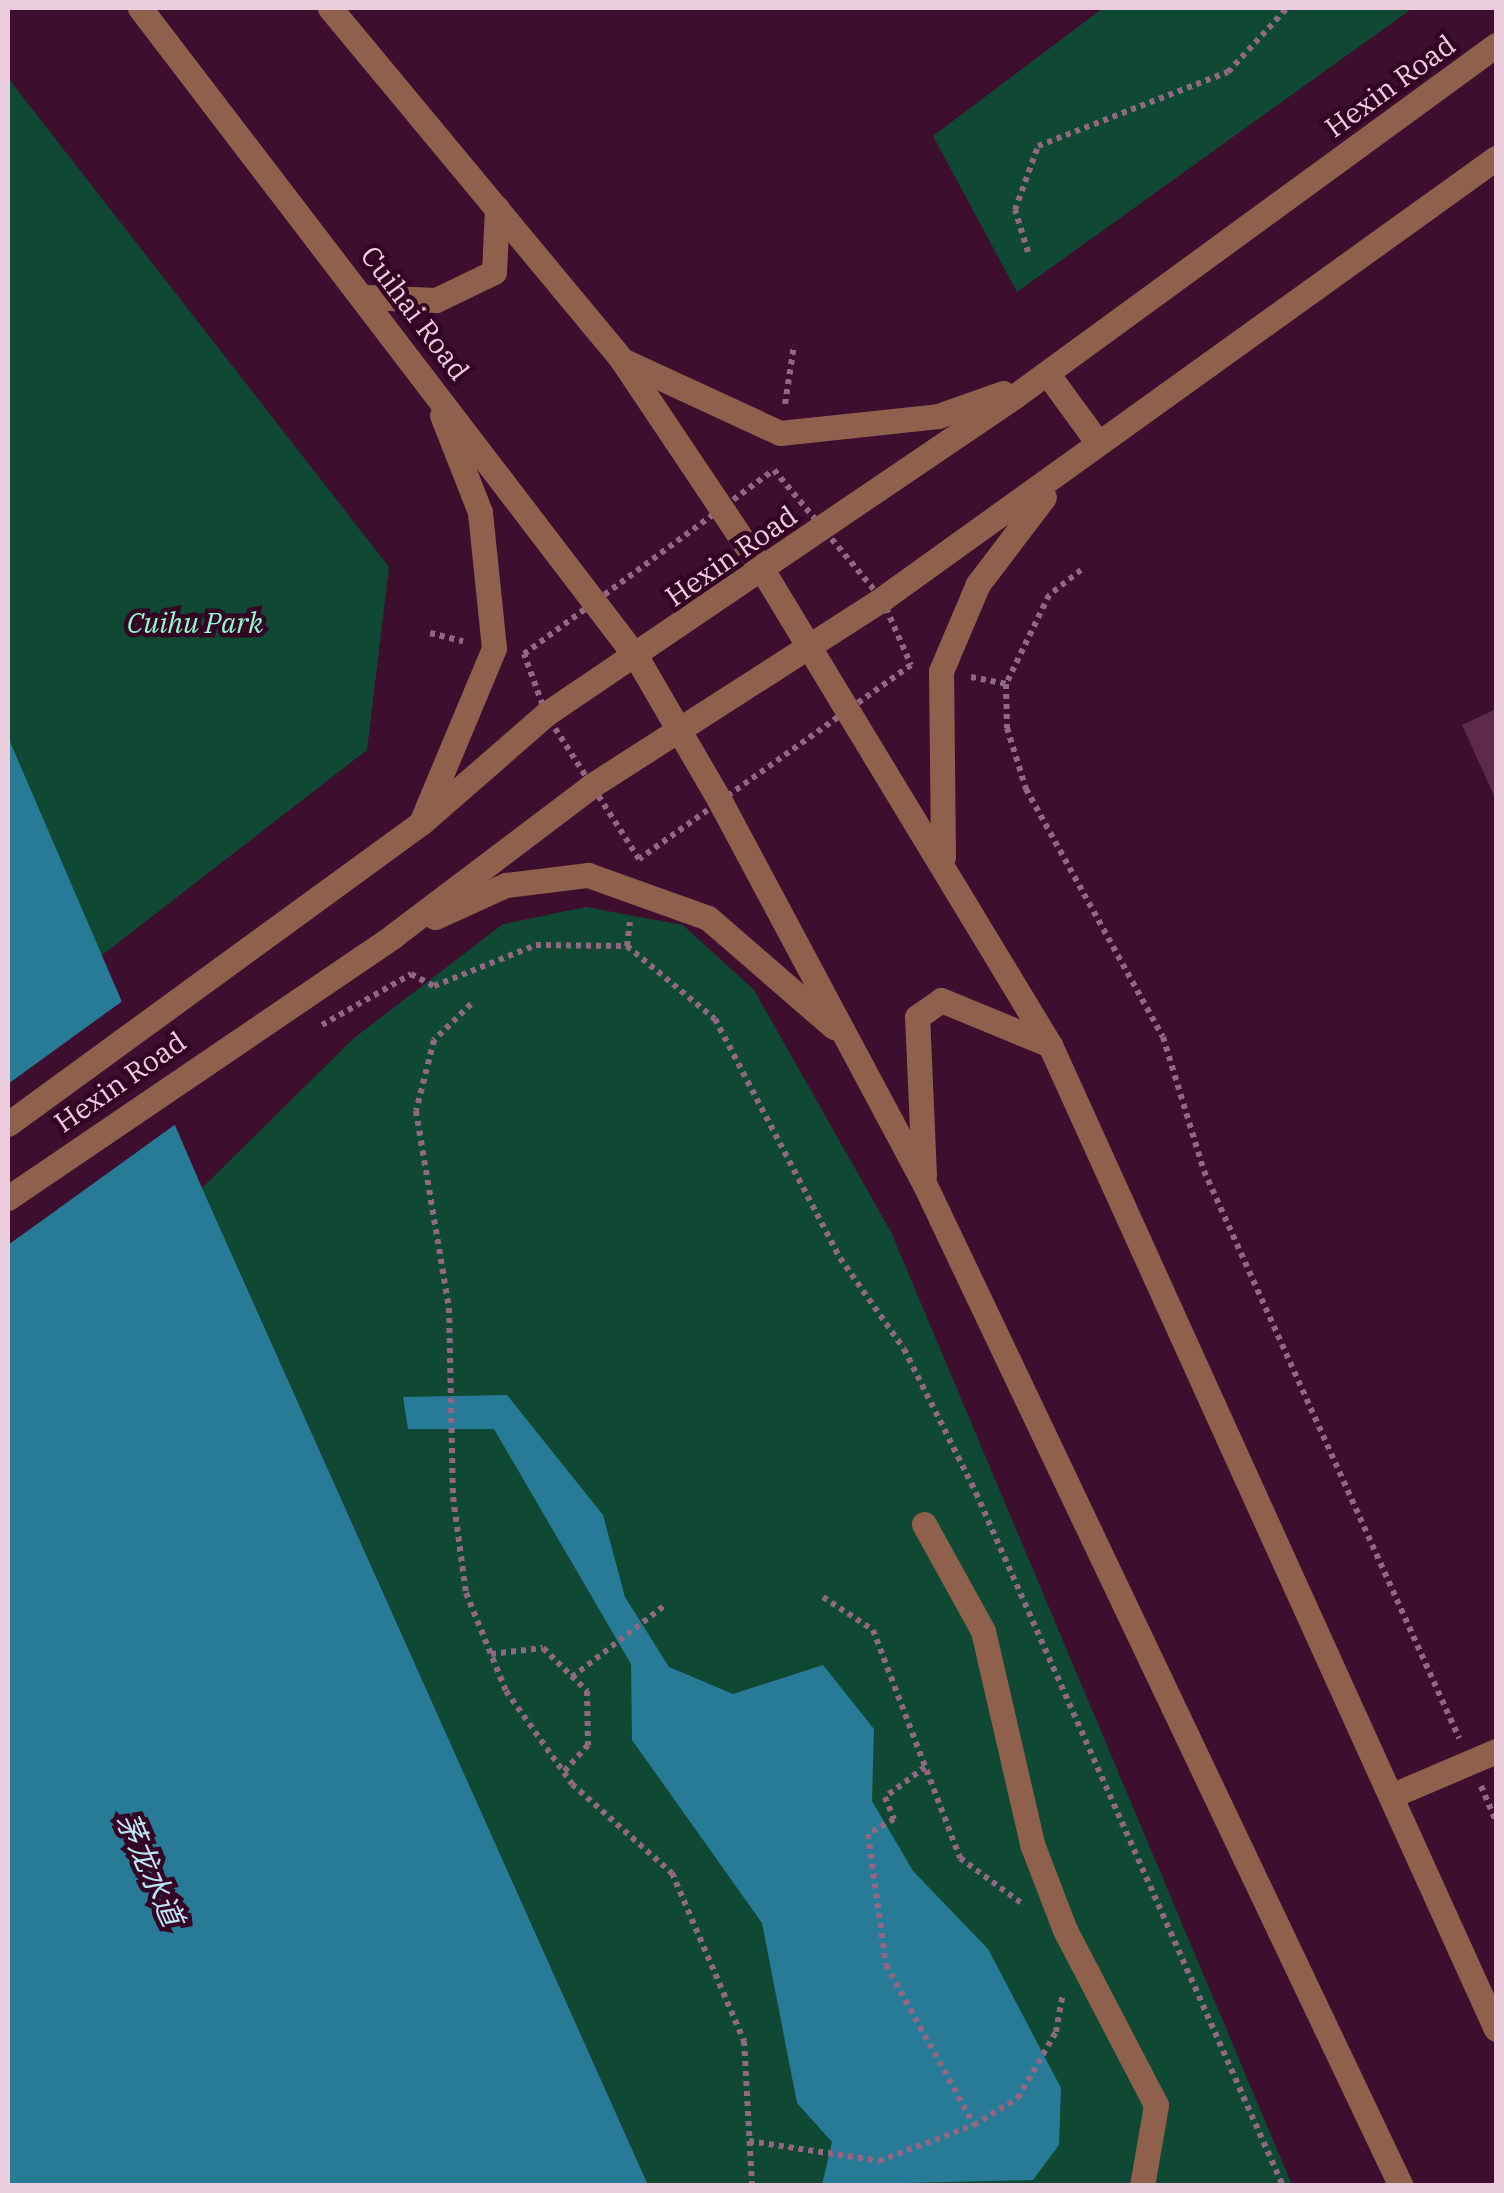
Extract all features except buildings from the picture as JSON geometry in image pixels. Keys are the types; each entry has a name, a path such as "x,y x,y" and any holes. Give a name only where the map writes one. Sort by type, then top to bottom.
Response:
{"street":[{"name":"Cuihai Road","path":"140,8 366,297 590,602 638,658 722,803 924,1184 1401,2186"},
{"path":"330,8 622,360 847,706 1050,1044 1394,1795 1496,2029"},
{"name":"Hexin Road","path":"8,1124 218,975 421,823 546,714 638,658 1041,378 1496,45"},
{"name":"Hexin Road","path":"8,1198 253,1024 394,936 591,786 680,734 882,600 1496,158"},
{"path":"366,297 436,300 494,272 497,208"},
{"path":"622,360 780,433 938,416 1041,378 1095,446 1012,530 978,584 941,671 943,862"},
{"path":"421,823 494,648 480,512 427,378"},
{"path":"394,936 506,885 588,875 708,918 848,1040"},
{"path":"924,1184 917,1017 940,1000 1050,1044"},
{"path":"924,1524 983,1631 1032,1844 1065,1930 1156,2105 1142,2186"},
{"path":"1394,1795 1496,1751"}],"path":[{"path":"1028,252 1015,210 1038,146 1228,72 1286,8"},
{"path":"774,470 828,525 882,600 912,665 847,706 722,803 639,859 546,714 524,654 719,508 774,470"},
{"path":"1082,570 1049,595 1006,684 1008,728 1026,789 1163,1037 1204,1171 1496,1822"},
{"path":"308,1033 411,974 434,986 536,945 627,946 714,1019 840,1258 904,1349 976,1492 1283,2186"},
{"path":"471,1004 434,1040 416,1111 449,1308 453,1497 466,1593 506,1691 564,1772 672,1873 744,2040 752,2186"},
{"path":"823,1597 873,1630 960,1858 1065,1930"},
{"path":"572,1676 664,1604"},
{"path":"490,1654 543,1648 587,1691 588,1744 564,1772"},
{"path":"926,1766 885,1797 894,1819 868,1834 886,1965 974,2125"},
{"path":"749,2141 796,2152 879,2160 974,2125 1018,2098 1056,2032 1064,1986"}],"green space":[{"path":"1103,8 1413,8 1017,292 933,136"},
{"name":"Cuihu Park","path":"8,78 389,567 367,750 8,1028"},
{"path":"586,907 683,925 754,990 891,1232 1292,2185 648,2185 202,1188 354,1038 503,924"}],"water":[{"name":"茅龙水道","path":"8,737 202,1188 648,2185 8,2185"},
{"path":"507,1395 603,1515 625,1597 669,1667 733,1694 823,1665 874,1729 872,1801 913,1871 988,1949 1061,2088 1059,2145 1033,2180 822,2185 832,2142 797,2103 762,1923 632,1740 631,1664 494,1429 408,1429 403,1397"}],"pier":[{"path":"128,997 180,1121 8,1245 8,1084"}]}
